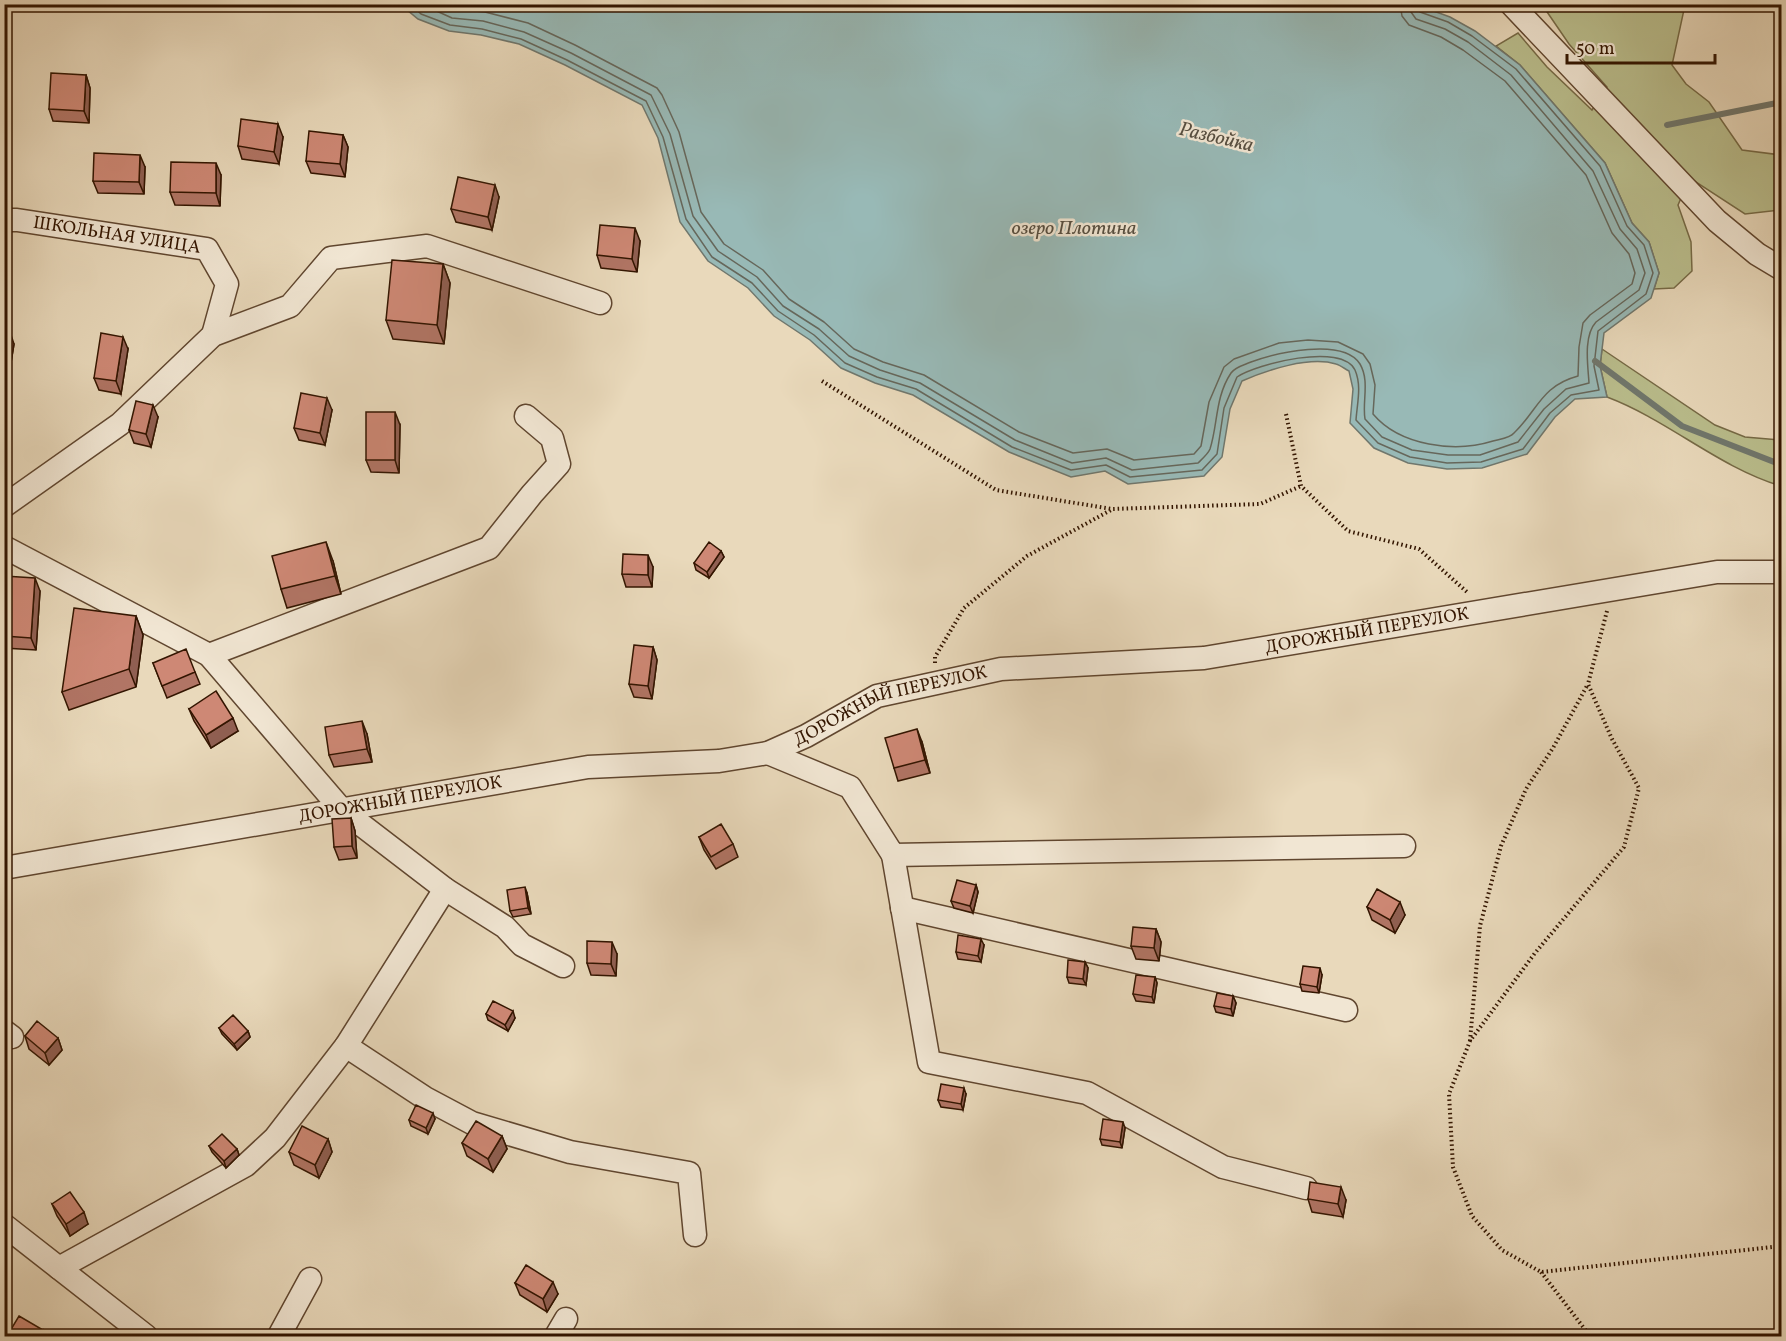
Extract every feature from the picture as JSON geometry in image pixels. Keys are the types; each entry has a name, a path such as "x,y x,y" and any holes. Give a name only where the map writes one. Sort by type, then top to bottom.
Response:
{"street":[{"path":"1511,4 1717,221 1757,254 1782,269"},
{"name":"ШКОЛЬНАЯ УЛИЦА","path":"4,220 17,220 207,249 227,284 213,335"},
{"path":"4,506 120,424 213,335 290,306 331,258 427,246 600,303"},
{"path":"209,655 489,548 559,464 552,438 526,416"},
{"path":"4,547 209,655 342,810 445,889 505,927 522,945 563,966"},
{"name":"ДОРОЖНЫЙ ПЕРЕУЛОК","path":"4,868 588,767 719,761 768,753 806,736 877,696 1001,669 1204,658 1717,572 1782,573"},
{"path":"768,753 850,787 893,855 929,1062 1087,1093 1223,1167 1306,1188"},
{"path":"893,855 1404,846"},
{"path":"59,1268 246,1165 275,1138 346,1046 445,889"},
{"path":"902,908 1346,1010"},
{"path":"346,1046 425,1098 472,1123 570,1152 689,1173 695,1235"},
{"path":"4,1225 146,1336"},
{"path":"279,1336 310,1279"}],"path":[{"path":"822,381 996,490 1112,509 1260,504 1301,486"},
{"path":"1286,414 1301,486 1348,531 1419,549 1489,611"},
{"path":"934,684 935,657 964,608 1027,556 1112,509"},
{"path":"1470,1041 1480,926 1502,846 1526,789 1553,748 1588,684 1613,590"},
{"path":"1588,684 1612,739 1639,788 1624,847 1535,953 1470,1041 1449,1094 1453,1167 1472,1216 1502,1250 1541,1272 1590,1336"},
{"path":"1541,1272 1782,1246"}],"green space":[{"path":"1544,5 1685,5 1672,65 1686,84 1709,102 1742,150 1781,155 1781,210 1745,214 1690,178 1678,205 1691,242 1692,271 1674,288 1654,289 1659,273 1649,242 1632,223 1605,163 1520,65 1496,46 1518,33 1547,67 1592,110 1607,87 1569,44"},
{"path":"1602,349 1715,425 1745,437 1781,440 1781,486 1758,478 1714,456 1651,418 1607,397 1600,366"}],"water":[{"name":"озеро Плотина","path":"401,5 1420,6 1450,17 1475,31 1520,65 1605,163 1632,223 1649,242 1659,273 1651,298 1604,333 1600,366 1607,397 1575,399 1555,417 1527,454 1482,468 1447,469 1408,463 1374,448 1350,423 1353,389 1349,371 1325,362 1301,363 1242,381 1230,409 1222,457 1204,476 1128,484 1105,471 1071,477 1009,452 913,395 875,383 841,368 810,340 774,316 748,288 708,261 680,222 658,138 642,105 519,44 481,35 449,31 418,19"}],"building":[{"path":"51,73 86,75 84,111 49,109"},
{"path":"241,119 278,124 274,152 238,146"},
{"path":"309,131 343,135 340,164 306,161"},
{"path":"94,153 140,155 139,182 93,181"},
{"path":"171,162 216,163 216,193 170,192"},
{"path":"458,177 495,185 488,217 451,209"},
{"path":"600,225 635,228 632,259 597,255"},
{"path":"392,260 443,264 437,325 386,320"},
{"path":"4,331 10,332 4,364"},
{"path":"101,333 123,337 116,381 94,378"},
{"path":"301,393 327,398 320,433 294,428"},
{"path":"136,401 153,405 146,434 129,430"},
{"path":"366,412 395,412 395,460 366,460"},
{"path":"326,542 335,576 281,589 272,556"},
{"path":"709,542 721,551 707,572 694,563"},
{"path":"623,554 648,555 648,575 622,574"},
{"path":"4,576 35,578 31,638 4,636"},
{"path":"74,608 136,616 129,669 62,692"},
{"path":"634,645 653,647 648,686 629,684"},
{"path":"186,649 195,672 162,686 153,663"},
{"path":"216,691 233,718 206,735 189,709"},
{"path":"362,721 367,749 329,755 325,727"},
{"path":"917,729 925,760 894,768 885,738"},
{"path":"351,818 352,846 334,847 332,819"},
{"path":"721,824 733,844 711,857 699,837"},
{"path":"957,880 976,885 970,906 951,901"},
{"path":"525,887 528,908 510,911 507,890"},
{"path":"1377,889 1400,902 1390,920 1367,907"},
{"path":"1133,927 1156,929 1154,948 1131,946"},
{"path":"958,935 981,939 978,956 956,952"},
{"path":"587,941 612,942 611,964 587,963"},
{"path":"1068,960 1085,962 1083,979 1067,977"},
{"path":"1303,966 1320,968 1317,987 1300,984"},
{"path":"1136,975 1155,977 1152,997 1133,994"},
{"path":"1217,993 1233,996 1231,1009 1214,1006"},
{"path":"493,1001 513,1011 505,1025 486,1014"},
{"path":"233,1015 248,1031 234,1044 219,1028"},
{"path":"37,1021 58,1038 45,1053 25,1036"},
{"path":"941,1084 964,1088 961,1104 938,1100"},
{"path":"416,1105 433,1113 426,1128 409,1120"},
{"path":"1103,1119 1123,1122 1120,1142 1100,1139"},
{"path":"476,1121 502,1136 488,1159 462,1143"},
{"path":"302,1126 328,1139 315,1165 289,1152"},
{"path":"222,1134 237,1149 224,1161 209,1146"},
{"path":"1310,1182 1341,1187 1338,1204 1308,1199"},
{"path":"70,1192 84,1212 66,1224 52,1204"},
{"path":"526,1265 553,1282 543,1299 515,1283"},
{"path":"19,1316 43,1330 39,1336 7,1336"}],"waterway":[{"name":"Разбойка","path":"1667,125 1782,102"},
{"path":"1595,361 1682,426 1782,465"}]}
